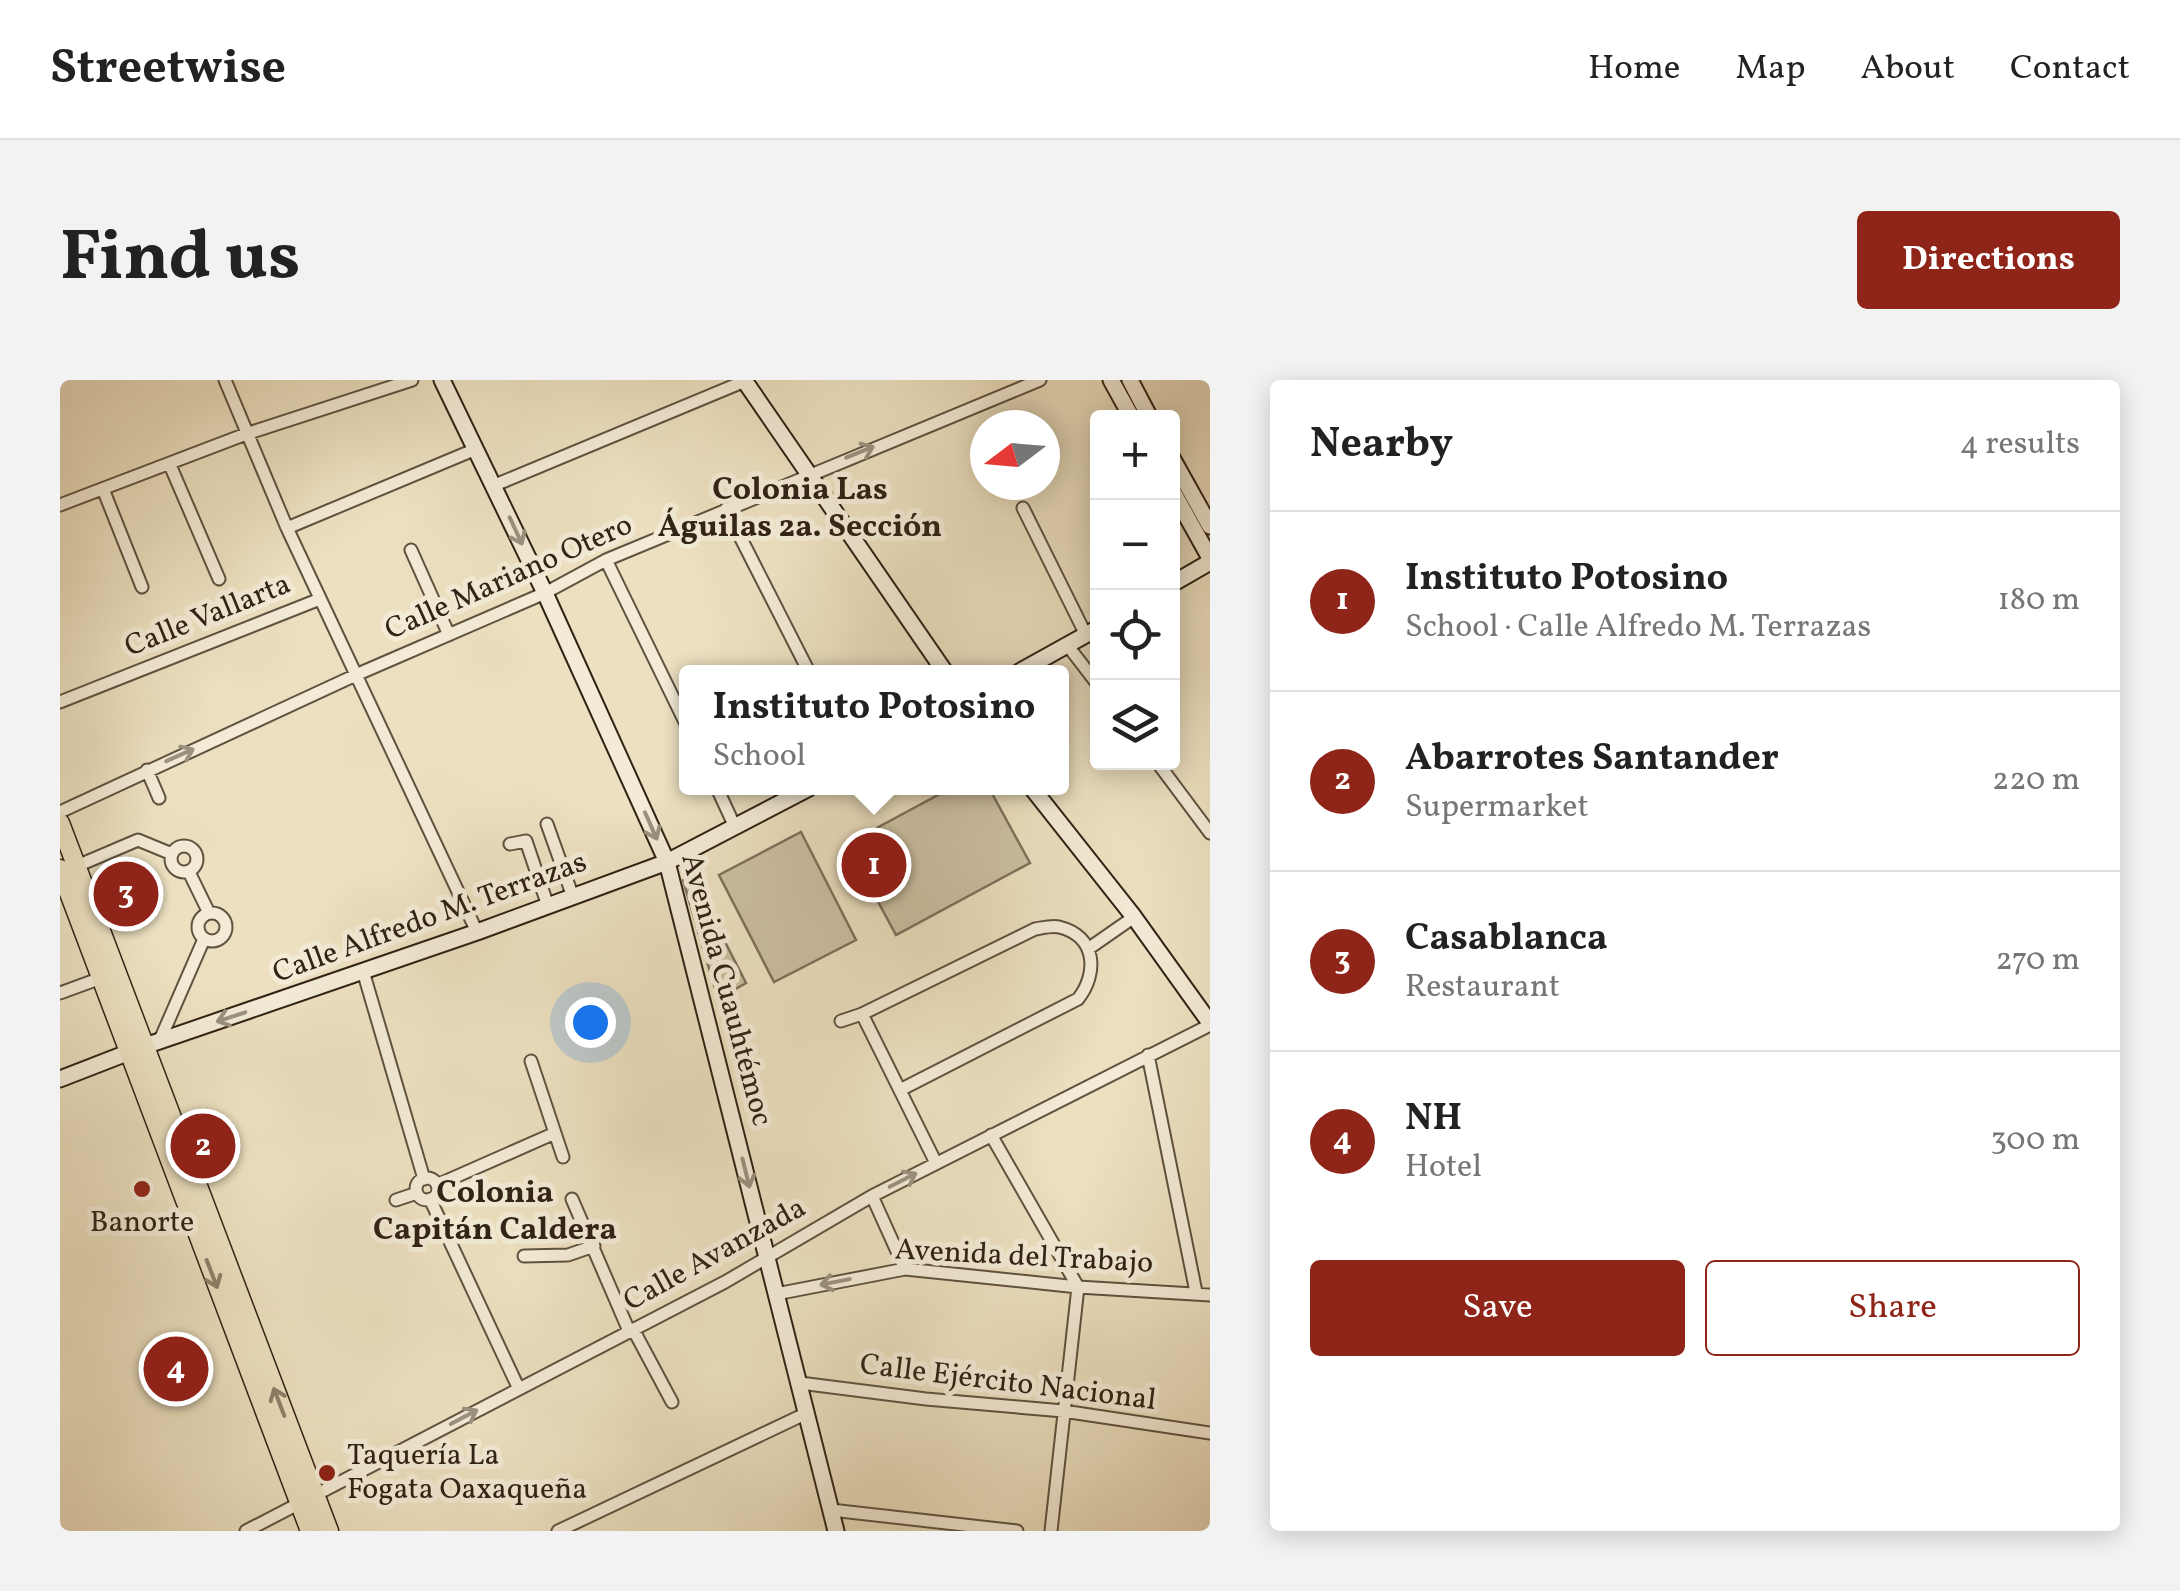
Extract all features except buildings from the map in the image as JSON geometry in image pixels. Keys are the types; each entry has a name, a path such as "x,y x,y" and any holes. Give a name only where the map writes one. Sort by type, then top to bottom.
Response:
{"main road":[{"path":"60,824 68,868 102,978 144,1046"},
{"path":"68,868 144,1046 306,1498 310,1531"},
{"path":"306,1498 329,1531"}],"street":[{"path":"225,380 287,528 477,932"},
{"path":"60,505 246,434 412,380"},
{"name":"Avenida Cuauhtémoc","path":"442,380 667,862 834,1530"},
{"path":"494,486 744,380 940,665"},
{"name":"Calle Mariano Otero","path":"60,812 544,592 606,560 1040,380"},
{"path":"1111,380 1128,410"},
{"path":"1130,380 1146,410"},
{"path":"287,528 476,449"},
{"path":"170,465 219,579"},
{"path":"1180,472 1210,526"},
{"path":"103,489 142,587"},
{"path":"1177,500 1210,560 1180,579"},
{"path":"726,508 806,665"},
{"path":"1023,508 1090,628"},
{"path":"411,550 449,634"},
{"path":"606,560 679,710"},
{"name":"Calle Vallarta","path":"60,702 320,598"},
{"path":"1032,665 1090,633"},
{"path":"1068,646 1094,680"},
{"path":"147,770 158,798"},
{"path":"1163,770 1210,833"},
{"path":"720,795 735,826"},
{"name":"Calle Alfredo M. Terrazas","path":"60,1079 667,862 795,795"},
{"path":"1037,795 1134,918 1210,1024"},
{"path":"548,824 572,897"},
{"path":"68,868 138,840 172,854"},
{"path":"510,844 526,841 548,906"},
{"path":"172,854 182,846 194,850 197,862 189,872"},
{"path":"172,854 174,867 189,872"},
{"path":"189,872 209,913"},
{"path":"209,913 222,916 226,930 218,940 204,939 198,932 198,922 209,913"},
{"path":"1088,949 1134,918"},
{"path":"842,1020 862,1014 1034,929 1058,926 1078,936 1088,949 1092,967 1091,983 1078,1000 900,1090"},
{"path":"144,1046 204,939"},
{"path":"363,972 424,1179"},
{"path":"60,993 102,978"},
{"path":"862,1014 936,1162"},
{"name":"Calle Avanzada","path":"246,1531 631,1330 936,1162 1210,1024"},
{"path":"1148,1055 1196,1292"},
{"path":"530,1061 563,1158"},
{"path":"437,1184 554,1133"},
{"path":"992,1135 1078,1287 1051,1531"},
{"path":"424,1179 437,1184 437,1193 430,1199 417,1192 424,1179"},
{"path":"396,1200 417,1192"},
{"path":"872,1196 905,1269"},
{"path":"430,1199 518,1387"},
{"path":"572,1199 631,1330 672,1402"},
{"path":"524,1256 568,1254 594,1246"},
{"name":"Avenida del Trabajo","path":"776,1294 905,1269 1078,1287 1210,1295"},
{"name":"Calle Ejército Nacional","path":"800,1383 1063,1411 1210,1434"},
{"path":"558,1531 806,1413"},
{"path":"830,1510 1017,1531"}],"shaded area":[{"path":"938,795 993,795 1030,863 896,935 847,844"},
{"path":"801,832 856,940 774,982 719,875"},
{"path":"691,875 746,983 718,999 683,880"}],"place":[{"name":"Instituto Potosino","path":"874,865"},
{"name":"Casablanca","path":"126,894"},
{"name":"Abarrotes Santander","path":"203,1146"},
{"name":"Banorte","path":"142,1189"},
{"name":"NH","path":"176,1369"},
{"name":"Taquería La Fogata Oaxaqueña","path":"327,1473"}],"district":[{"name":"Colonia Las Águilas 2a. Sección","path":"800,510"},
{"name":"Colonia Capitán Caldera","path":"495,1212"}]}
